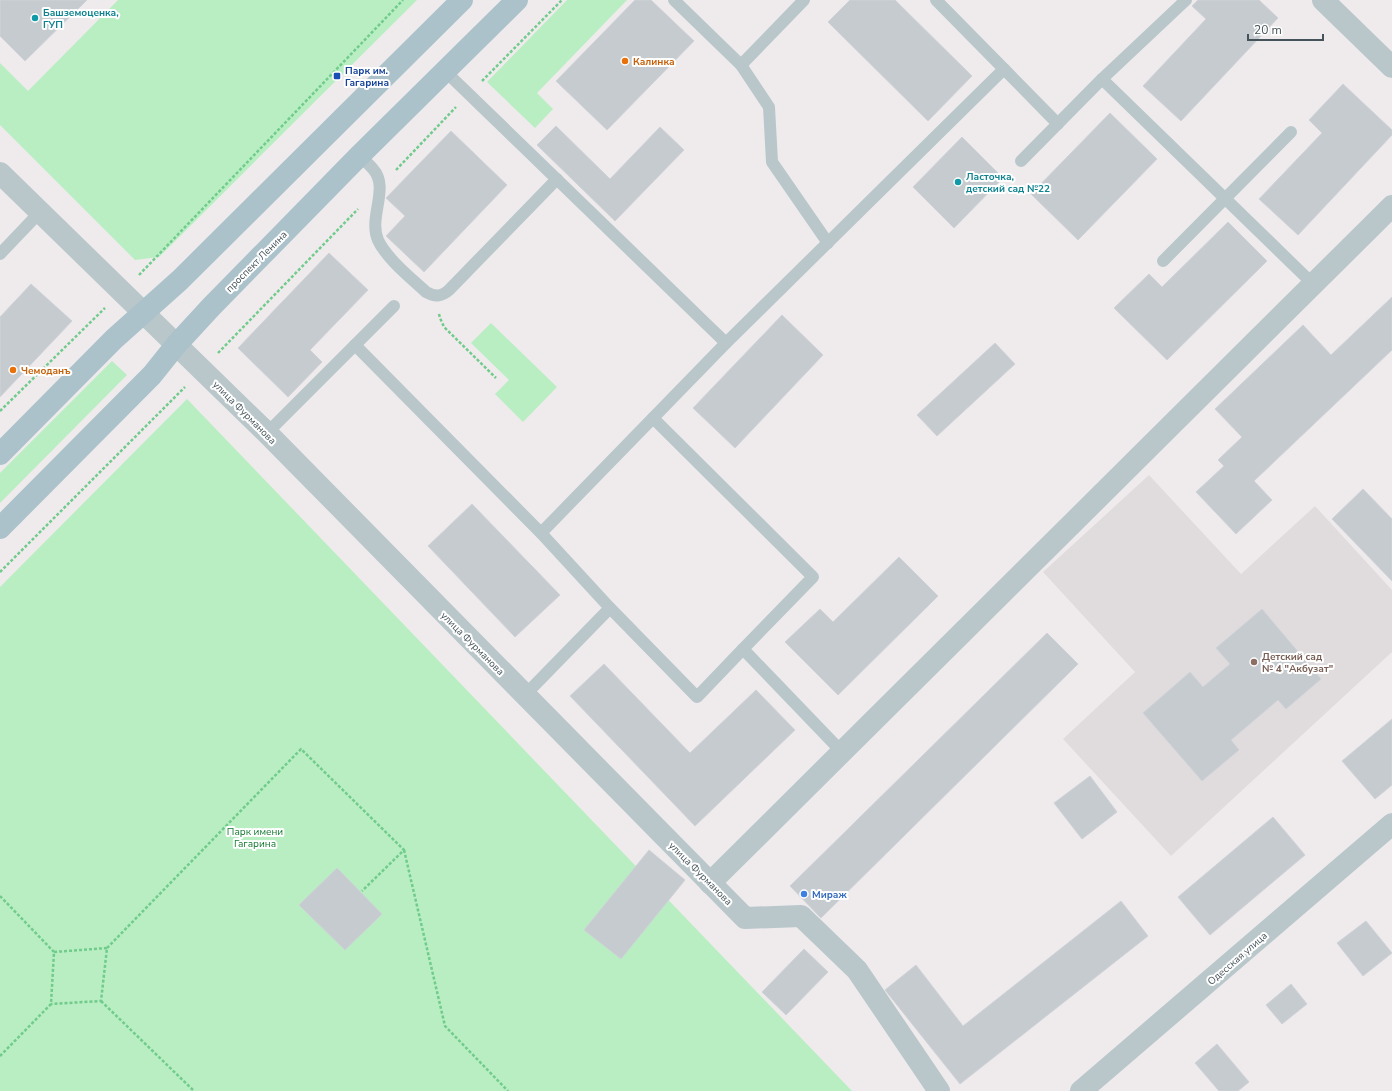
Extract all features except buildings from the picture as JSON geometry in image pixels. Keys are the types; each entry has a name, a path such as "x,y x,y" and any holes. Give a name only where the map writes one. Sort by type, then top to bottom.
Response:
{"main road":[{"path":"0,454 114,339 180,280 462,0"},
{"name":"проспект Ленина","path":"0,528 152,374 211,307 517,0"}],"street":[{"path":"1323,0 1392,67"},
{"name":"улица Фурманова","path":"0,173 267,433 745,918 801,916 857,970 939,1091"},
{"path":"710,883 1392,206"},
{"name":"Одесская улица","path":"1081,1091 1392,824"}],"lane":[{"path":"674,0 741,65 769,107 772,162 828,243"},
{"path":"741,65 804,0"},
{"path":"936,0 1058,124"},
{"path":"1021,161 1102,79 1186,0"},
{"path":"541,533 726,343 1004,69"},
{"path":"445,71 726,343"},
{"path":"1102,79 1313,284"},
{"path":"1163,261 1291,132"},
{"path":"360,156 374,169 380,186 375,223 378,240 385,252 426,292 438,296 449,290 557,179"},
{"path":"0,254 40,212"},
{"path":"267,433 394,306"},
{"path":"355,345 541,533 610,608 697,697 812,577 653,418"},
{"path":"525,695 610,608"},
{"path":"743,649 842,752"}],"path":[{"path":"0,411 122,292 403,0"},
{"path":"0,572 202,370 562,0"},
{"path":"438,296 440,318 444,327 496,378"},
{"path":"101,1001 107,948 301,749 404,850 445,1026 508,1091"},
{"path":"362,891 404,850"},
{"path":"0,896 54,952 51,1004 0,1056"},
{"path":"54,952 107,948"},
{"path":"51,1004 101,1001 194,1091"}],"shaded area":[{"name":"Детский сад № 4 \"Акбузат\"","path":"1149,475 1241,574 1315,506 1392,590 1392,652 1171,856 1063,739 1135,672 1043,572"}],"green space":[{"path":"118,0 417,0 159,257 135,260 0,125 0,63 28,91"},
{"path":"567,0 627,0 537,93 553,109 535,128 487,82"},
{"path":"491,323 557,387 523,422 495,394 509,380 471,343"},
{"path":"112,361 127,375 0,503 0,473"},
{"name":"Парк имени Гагарина","path":"187,399 852,1091 0,1091 0,587"}],"place":[{"name":"Башземоценка, ГУП","path":"35,18"},
{"name":"Калинка","path":"625,61"},
{"name":"Парк им. Гагарина","path":"337,76"},
{"name":"Ласточка, детский сад №22","path":"958,182"},
{"name":"Чемоданъ","path":"13,370"},
{"name":"Детский сад № 4 \"Акбузат\"","path":"1254,662"},
{"name":"Мираж","path":"804,894"}]}
